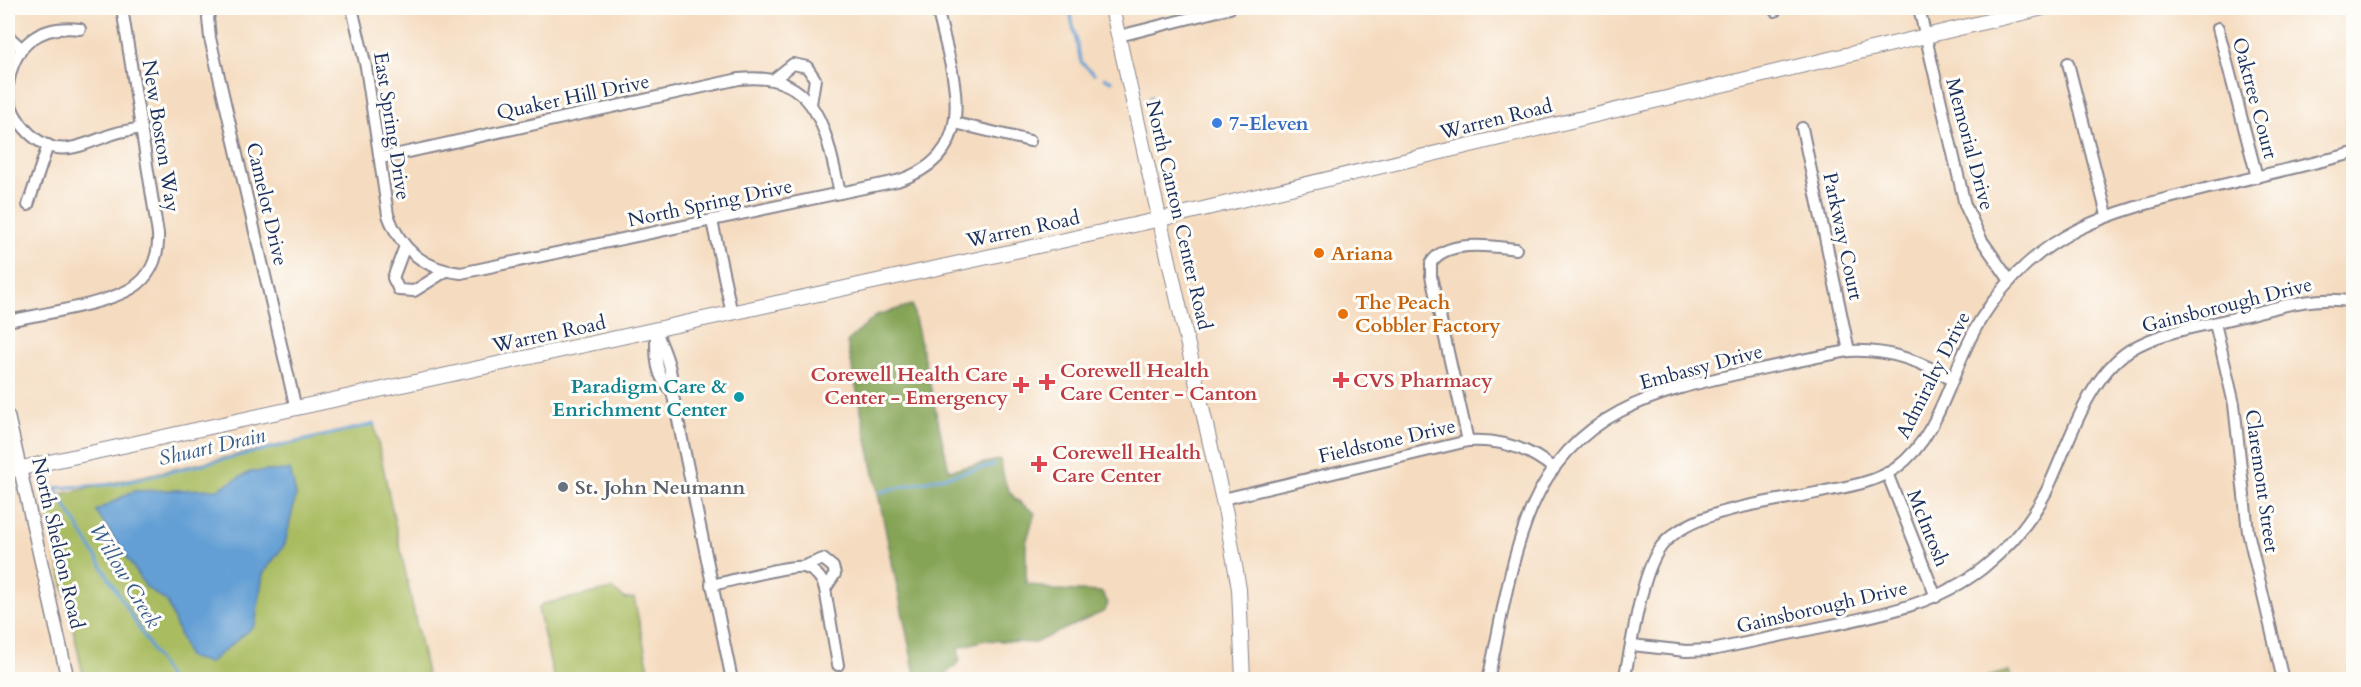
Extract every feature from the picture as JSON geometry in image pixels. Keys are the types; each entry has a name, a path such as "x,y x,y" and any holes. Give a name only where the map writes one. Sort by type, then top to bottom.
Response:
{"main road":[{"name":"North Canton Center Road","path":"1112,8 1223,498 1239,589 1243,680"},
{"name":"Warren Road","path":"14,469 656,331 1161,219 2043,8"}],"street":[{"name":"New Boston Way","path":"8,321 119,294 137,285 151,269 157,252 158,234 122,8"},
{"name":"Camelot Drive","path":"212,8 208,18 210,38 296,409"},
{"name":"East Spring Drive","path":"352,8 366,67 388,215 405,246 421,261"},
{"path":"937,8 956,92 955,123 1030,141"},
{"path":"1119,36 1230,8"},
{"name":"Memorial Drive","path":"1919,8 1965,205 1981,239 2010,281"},
{"name":"Oaktree Court","path":"2218,28 2257,177"},
{"path":"8,85 21,48 40,34 52,29 80,29"},
{"path":"8,36 21,48"},
{"path":"2068,63 2107,215"},
{"path":"773,80 793,64 807,67 815,79 811,104"},
{"name":"Quaker Hill Drive","path":"381,158 739,79 773,80 793,88 811,104 825,128 840,193"},
{"path":"8,93 9,104 21,126 48,146 72,149 111,135 142,128"},
{"name":"North Spring Drive","path":"421,261 446,271 477,272 897,181 920,172 943,151 955,123"},
{"name":"Parkway Court","path":"1802,128 1849,351"},
{"path":"28,205 48,146"},
{"name":"Admiralty Drive","path":"1624,680 1653,561 1665,541 1681,528 1706,517 1862,483 1887,473 1907,459 1923,441 1980,321 2010,281 2058,240 2107,215 2354,153"},
{"path":"712,220 732,314"},
{"path":"1467,441 1430,268 1435,258 1443,251 1478,244 1516,249"},
{"path":"405,246 393,278 399,290 414,291 446,271"},
{"name":"Gainsborough Drive","path":"1632,645 1686,651 1712,650 1893,612 1936,597 1984,567 2025,525 2045,494 2093,390 2112,364 2148,341 2215,323 2302,302 2330,299 2354,303"},
{"name":"Claremont Street","path":"2215,323 2234,404 2248,532 2283,680"},
{"path":"656,331 666,354 672,381 711,585 732,680"},
{"name":"Embassy Drive","path":"1488,680 1521,537 1533,505 1554,469 1576,444 1598,425 1650,396 1686,385 1849,351 1871,351 1901,356 1926,365 1952,380"},
{"name":"North Sheldon Road","path":"8,416 14,469 68,680"},
{"name":"Fieldstone Drive","path":"1223,498 1467,441 1489,441 1514,446 1537,456 1554,469"},
{"name":"McIntosh","path":"1887,473 1936,597"},
{"path":"711,585 802,567 823,559 830,563 835,574 825,589"},
{"path":"802,567 818,575 825,589 838,665"}],"green space":[{"path":"912,305 949,470 1000,460 1004,480 1013,497 1035,513 1026,543 1026,583 1054,590 1102,592 1108,603 1105,611 1034,643 984,640 958,648 960,661 945,675 958,679 916,679 847,342 877,315"},
{"path":"374,424 427,674 401,680 84,679 44,498"},
{"path":"612,589 626,599 634,598 651,679 554,679 538,609 543,604"},
{"path":"2009,671 2011,679 1984,679 1984,678"}],"water":[{"path":"290,470 296,495 285,544 263,574 255,625 209,663 188,657 167,602 146,587 96,511 133,491 218,489 250,472"}],"waterway":[{"path":"1069,8 1081,62 1094,74"},
{"path":"1105,78 1112,81"},
{"name":"Shuart Drain","path":"55,488 118,484 374,424"},
{"name":"Shuart Drain","path":"881,492 994,465"},
{"name":"Willow Creek","path":"55,488 170,680"}],"place":[{"name":"7-Eleven","path":"1217,123"},
{"name":"Ariana","path":"1319,253"},
{"name":"The Peach Cobbler Factory","path":"1343,314"},
{"name":"CVS Pharmacy","path":"1341,380"},
{"name":"Corewell Health Care Center - Canton","path":"1047,382"},
{"name":"Corewell Health Care Center - Emergency","path":"1021,385"},
{"name":"Paradigm Care & Enrichment Center","path":"739,397"},
{"name":"Corewell Health Care Center","path":"1039,464"},
{"name":"St. John Neumann","path":"563,487"}]}
